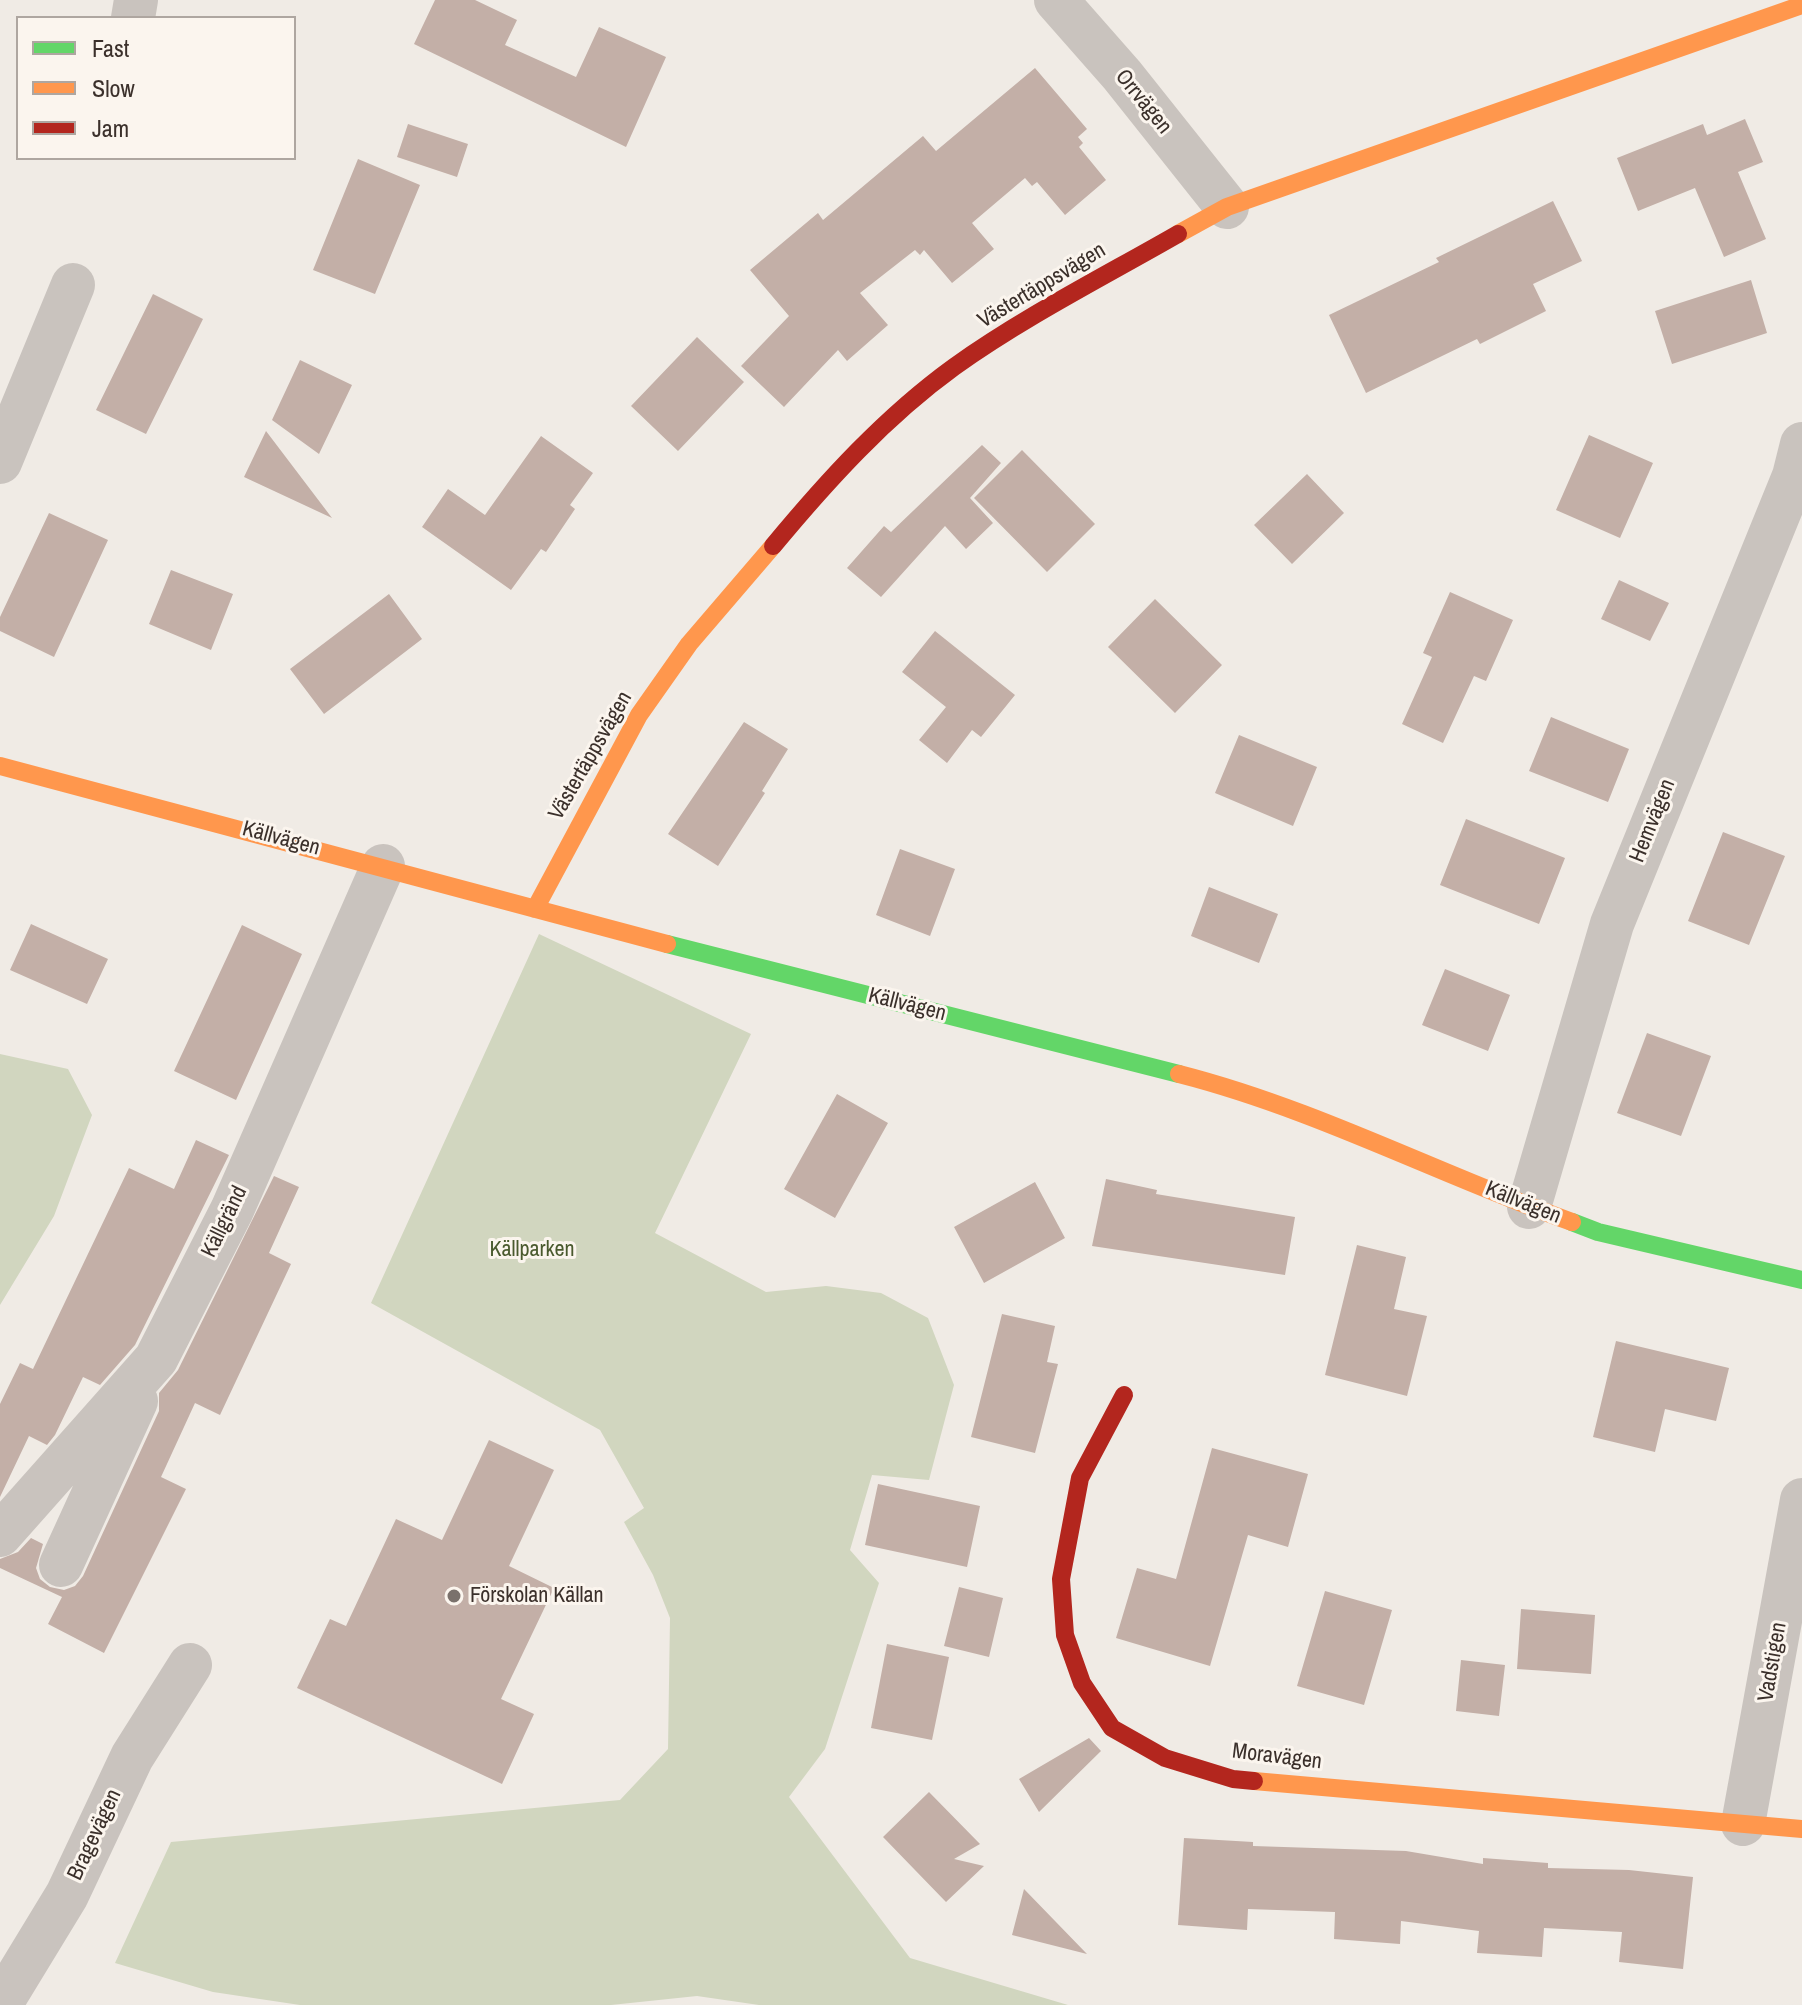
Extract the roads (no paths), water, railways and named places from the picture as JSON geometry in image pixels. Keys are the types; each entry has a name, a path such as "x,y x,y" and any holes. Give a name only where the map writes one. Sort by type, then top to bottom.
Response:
{"street":[{"name":"Orrvägen","path":"1056,0 1122,75 1227,207"},
{"name":"Västertäppsvägen","path":"535,909 647,703 689,644 840,466 953,368 1052,306 1227,207 1802,5"},
{"path":"0,462 73,285"},
{"name":"Hemvägen","path":"1529,1207 1612,924 1794,476 1802,444"},
{"name":"Källvägen","path":"0,766 535,909 1237,1089 1364,1136 1529,1207 1598,1232 1802,1280"},
{"name":"Källgränd","path":"0,1535 156,1359 232,1210 383,866"},
{"path":"61,1565 156,1359"},
{"name":"Moravägen","path":"1124,1395 1080,1478 1061,1579 1065,1635 1082,1683 1112,1728 1165,1758 1233,1779 1802,1829"},
{"name":"Vadstigen","path":"1743,1824 1802,1500"},
{"name":"Bragevägen","path":"0,2005 67,1895 132,1757 190,1665"}],"place":[{"name":"Förskolan Källan","path":"454,1596"}],"park label":[{"name":"Källparken","path":"532,1250"}]}
